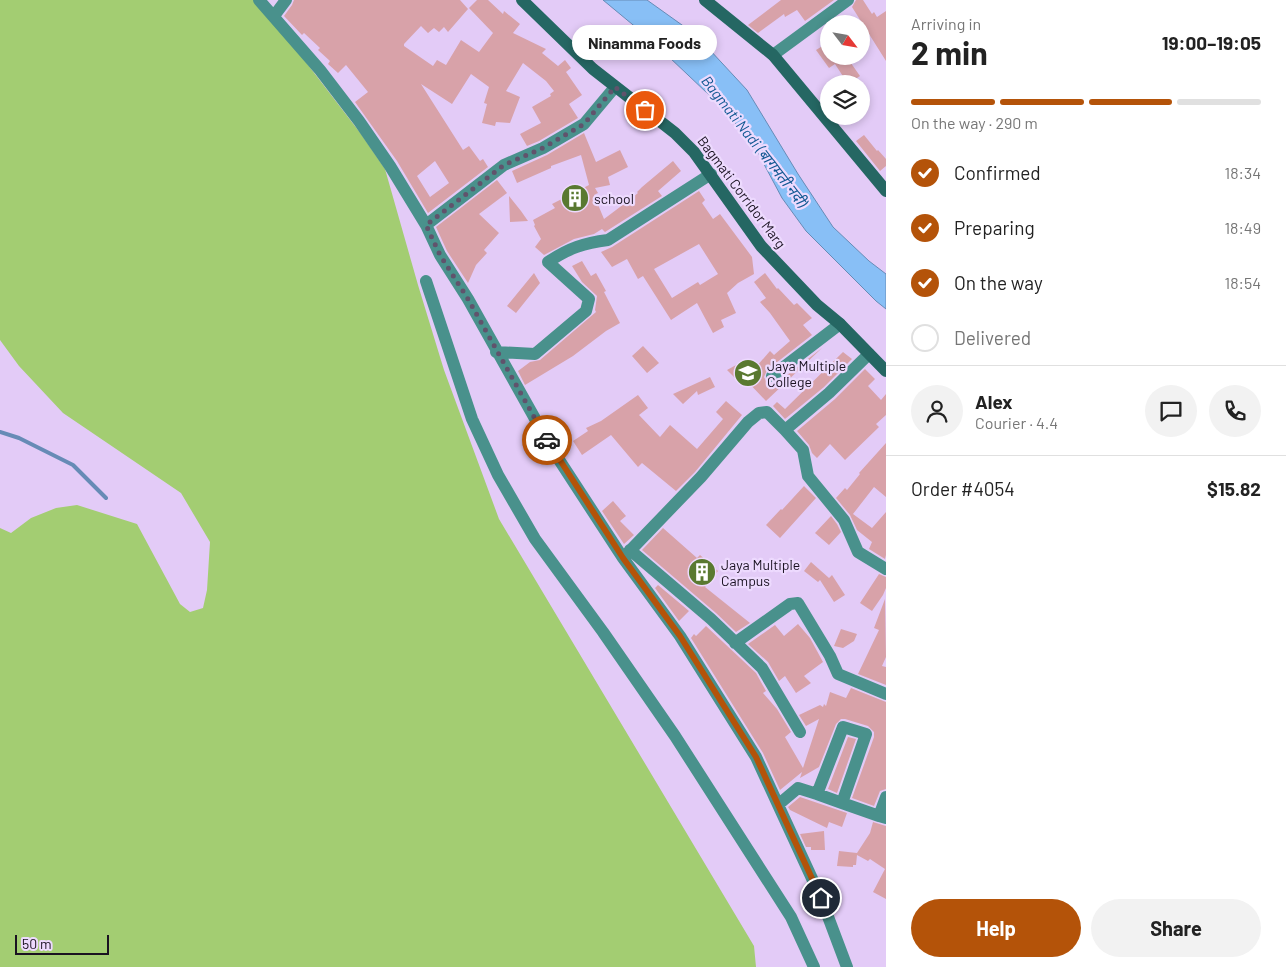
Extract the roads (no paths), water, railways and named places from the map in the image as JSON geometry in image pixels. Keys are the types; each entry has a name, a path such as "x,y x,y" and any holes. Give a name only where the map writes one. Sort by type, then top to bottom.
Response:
{"street":[{"path":"259,0 320,70 390,166 426,225 440,255 468,299 552,449 627,554 756,757 821,898 847,967"},
{"path":"274,16 286,0"},
{"name":"Bagmati Corridor Marg","path":"522,0 586,63 675,133 694,152 761,246 817,305 840,324 886,371"},
{"path":"705,0 772,55 886,190"},
{"path":"772,55 848,0"},
{"path":"426,225 504,165 543,148 584,124 615,87"},
{"path":"496,352 535,354 586,311 589,299 548,262 566,250 593,242 608,240 711,174"},
{"path":"426,280 472,419 508,491 535,539 603,632 675,736 792,917 814,967"},
{"path":"772,376 840,324"},
{"path":"785,430 829,393 869,354"},
{"path":"627,554 702,477 748,422 759,413 767,412 803,450 808,476 844,520 858,552 886,570"},
{"path":"627,554 712,619 762,668 800,732"},
{"path":"735,642 790,604 798,602 830,656 838,674 886,694"},
{"path":"817,794 843,727 866,734 842,803"},
{"path":"779,804 798,788 883,817 886,797"}],"water":[{"name":"Bagmati Nadi (बागमती नदी)","path":"603,0 647,0 696,35 747,90 833,227 869,261 886,274 886,309 806,231 782,198 757,151 726,111 650,39"}],"waterway":[{"path":"0,432 19,438 73,465 106,498"}],"place":[{"name":"Ninamma Foods","path":"645,110"},
{"name":"school","path":"575,198"},
{"name":"Jaya Multiple College","path":"748,373"},
{"name":"Jaya Multiple Campus","path":"702,572"}]}
